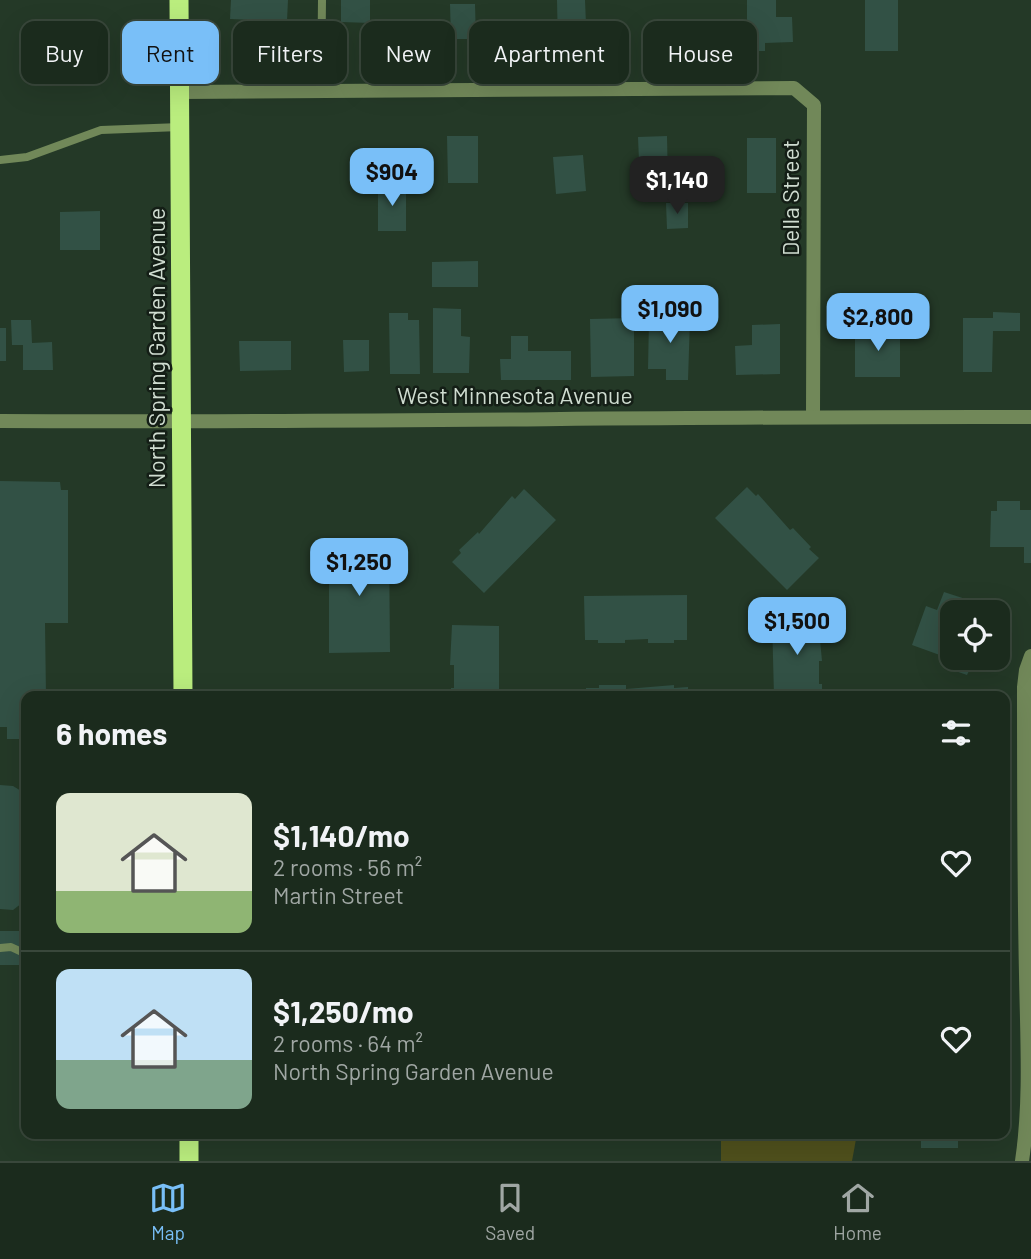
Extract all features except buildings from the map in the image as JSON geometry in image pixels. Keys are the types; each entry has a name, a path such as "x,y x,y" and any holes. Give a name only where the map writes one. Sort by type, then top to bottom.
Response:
{"highway":[{"name":"North Spring Garden Avenue","path":"179,0 183,691"},
{"path":"189,1139 189,1161"}],"street":[{"name":"Della Street","path":"321,91 794,88 814,105 813,416"},
{"path":"179,92 321,91"},
{"name":"West Minnesota Avenue","path":"0,421 1031,417"},
{"path":"1022,1161 1027,1138 1028,1096 1024,687 1031,656"}],"lane":[{"path":"321,0 321,91"},
{"path":"0,160 27,158 102,130 180,127"},
{"path":"0,948 11,947 21,952"}],"shaded area":[{"path":"721,1139 856,1139 852,1161 721,1161"}]}
